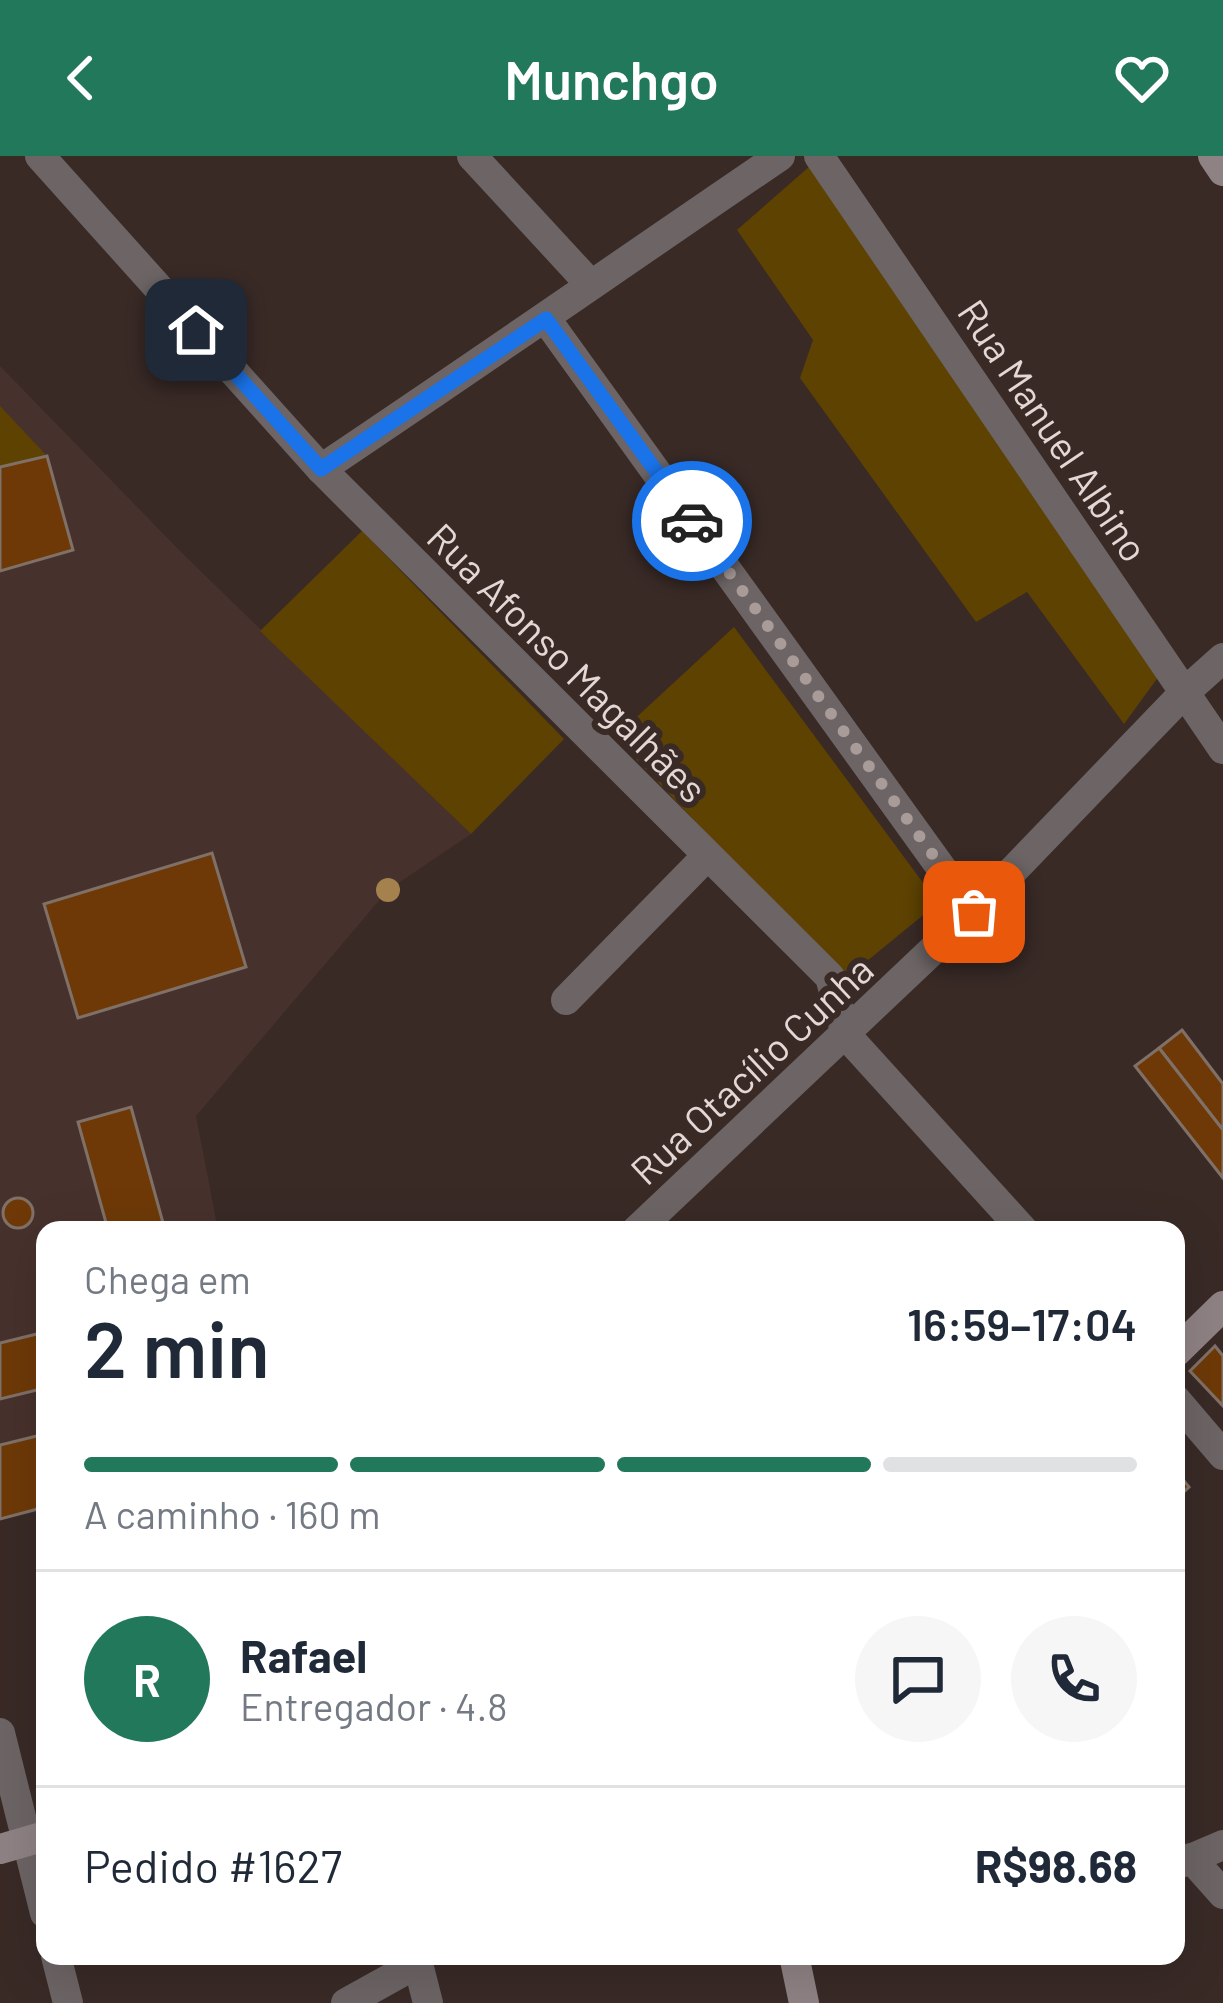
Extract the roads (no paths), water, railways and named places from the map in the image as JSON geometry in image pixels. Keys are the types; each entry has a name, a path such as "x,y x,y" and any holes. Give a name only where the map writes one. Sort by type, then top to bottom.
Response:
{"street":[{"name":"Rua Afonso Magalhães","path":"40,156 321,469 830,977 846,1035 1015,1221"},
{"path":"472,156 590,284"},
{"path":"321,469 780,156"},
{"name":"Rua Manuel Albino","path":"820,156 1223,749"},
{"path":"1213,156 1223,171"},
{"path":"546,319 974,912"},
{"name":"Rua Otacílio Cunha","path":"647,1221 974,912 1223,658"},
{"path":"566,1000 706,857"},
{"path":"1185,1343 1223,1306"},
{"path":"1185,1411 1223,1455"},
{"path":"0,1732 36,1883"},
{"path":"1185,1862 1223,1845"},
{"path":"1185,1863 1223,1894"},
{"path":"58,1965 68,2003"},
{"path":"346,2003 409,1965"},
{"path":"418,1965 428,2003"},
{"path":"797,1965 804,2003"}]}
